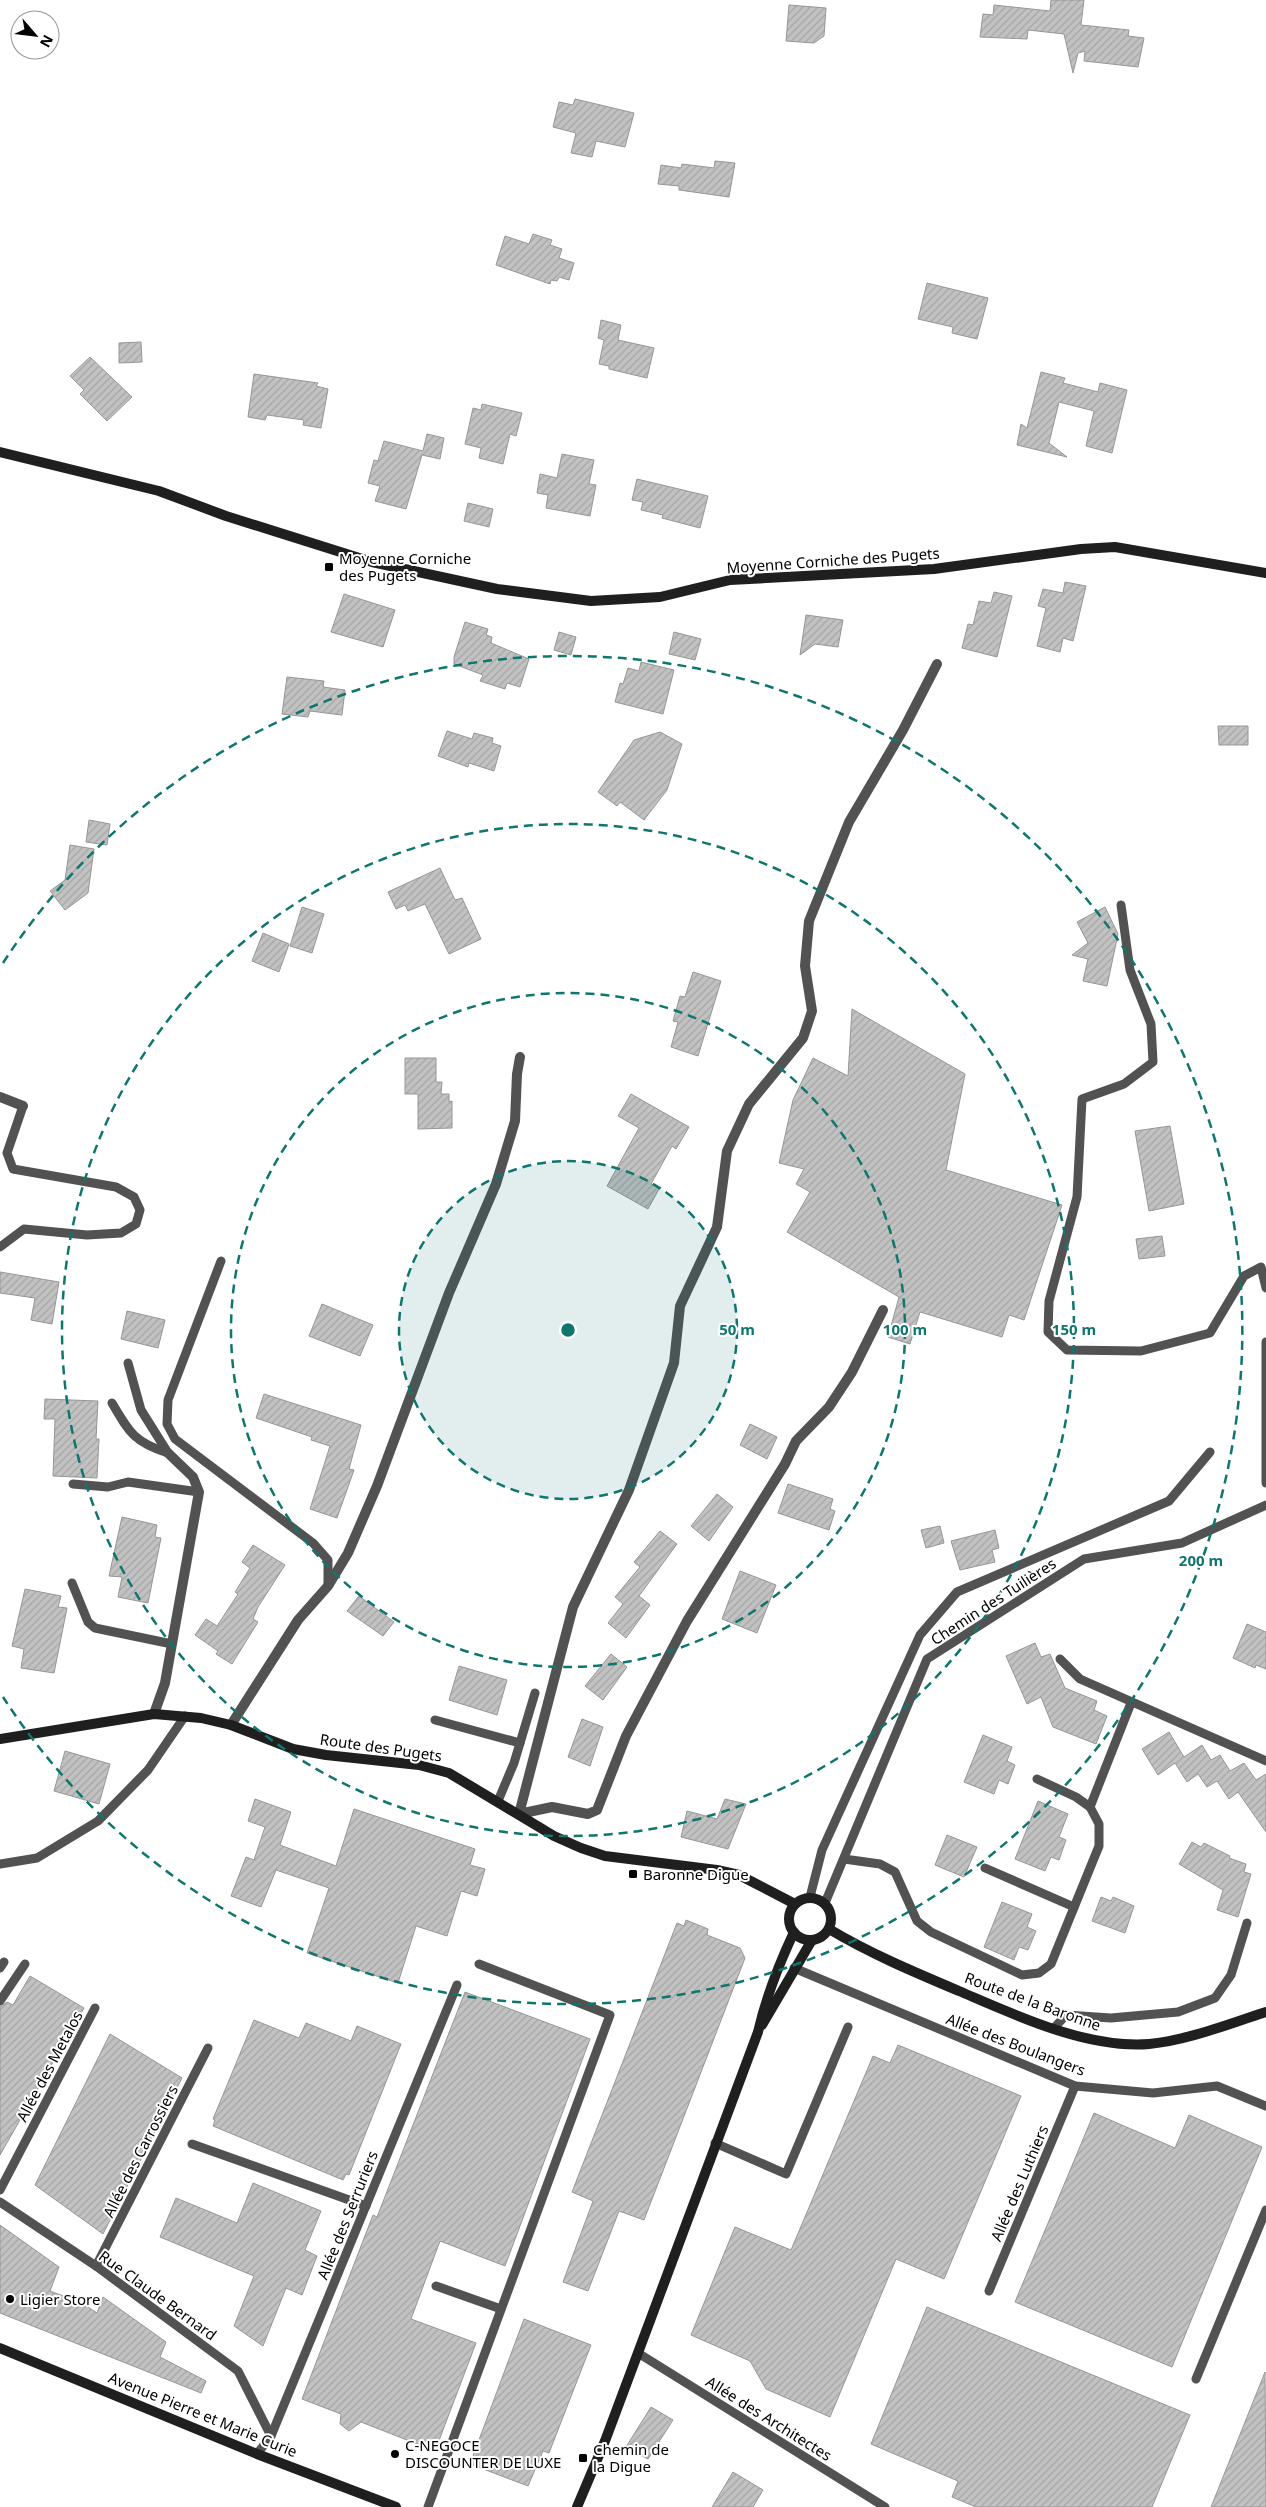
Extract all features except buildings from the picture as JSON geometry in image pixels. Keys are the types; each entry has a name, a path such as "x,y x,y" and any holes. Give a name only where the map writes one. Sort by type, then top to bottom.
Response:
{"main road":[{"name":"Moyenne Corniche des Pugets","path":"0,452 159,491 226,516 372,562 497,589 591,601 660,597 730,580 934,569 1089,548 1115,548 1266,573"},
{"name":"Route des Pugets","path":"0,1739 154,1714 184,1716 231,1725 293,1749 326,1756 419,1765 449,1773 554,1836 589,1851 605,1856 717,1870 739,1875 795,1904"},
{"path":"810,1898 825,1903 832,1916 829,1929 822,1937 812,1940 802,1938 794,1932 789,1918 795,1904 810,1898"},
{"name":"Route de la Baronne","path":"829,1929 871,1954 1002,2010 1102,2042 1148,2044 1190,2036 1266,2012"},
{"path":"577,2507 592,2476 758,2032 777,1969 794,1932"},
{"path":"758,2032 812,1940"},
{"name":"Avenue Pierre et Marie Curie","path":"0,2348 257,2454 396,2507"}],"street":[{"path":"883,1310 852,1372 829,1407 796,1442 785,1464 687,1621 626,1736 597,1810 588,1814 552,1807 518,1814 573,1608 629,1490 674,1363 680,1306 717,1227 727,1150 749,1104 803,1038 812,1011 805,966 809,922 849,822 903,730 937,664"},
{"path":"231,1725 298,1620 328,1586 348,1553 377,1486 449,1293 496,1184 515,1121 517,1074 520,1058"},
{"path":"0,1098 24,1106"},
{"path":"154,1714 165,1683 198,1492 193,1477 168,1452"}],"lane":[{"path":"1121,905 1130,970 1151,1024 1153,1062 1124,1084 1082,1099 1077,1197 1049,1301 1048,1332 1067,1350 1141,1351 1210,1333 1244,1276 1261,1267 1266,1288"},
{"path":"0,1247 24,1229 87,1235 121,1233 136,1224 140,1210 134,1196 116,1187 13,1169 7,1153 24,1106"},
{"path":"221,1261 168,1400 167,1424 175,1439 313,1544 328,1560 328,1586"},
{"path":"1266,1342 1266,1483"},
{"path":"128,1363 141,1410 168,1452"},
{"path":"112,1403 130,1433 149,1447 168,1452"},
{"path":"810,1898 822,1850 920,1635 957,1592 1169,1501 1210,1452"},
{"path":"73,1484 108,1487 128,1482 198,1492"},
{"name":"Chemin des Tuilières","path":"825,1903 928,1659 1084,1559 1182,1543 1266,1505"},
{"path":"72,1582 88,1622 95,1628 172,1644"},
{"path":"1060,1659 1080,1679 1266,1761"},
{"path":"498,1802 520,1743 535,1694"},
{"path":"1090,1806 1131,1703"},
{"path":"0,1864 37,1858 98,1821 148,1770 184,1716"},
{"path":"435,1720 520,1743"},
{"path":"844,1858 880,1864 895,1872 917,1921 931,1932 1022,1975 1039,1973 1051,1964 1099,1846 1099,1824 1090,1806 1076,1797 1036,1779"},
{"path":"985,1868 1074,1907"},
{"path":"1054,2028 1066,2015 1110,2018 1178,2012 1214,1998 1231,1975 1247,1923"},
{"path":"0,2001 25,1964"},
{"path":"428,2507 610,2015 479,1964"},
{"name":"Allée des Boulangers","path":"794,1968 1075,2086 1153,2093 1216,2086 1266,2106"},
{"name":"Allée des Serruriers","path":"257,2454 271,2436 457,1985"},
{"name":"Allée des Metalos","path":"0,2190 95,2008"},
{"path":"715,2143 786,2174 848,2027"},
{"name":"Allée des Carrossiers","path":"96,2266 208,2048"},
{"name":"Allée des Luthiers","path":"988,2291 1075,2086"},
{"path":"192,2144 366,2206"},
{"name":"Rue Claude Bernard","path":"0,2202 96,2266 238,2371 271,2436"},
{"path":"1196,2379 1266,2210"},
{"path":"436,2286 501,2309"},
{"name":"Allée des Architectes","path":"638,2354 885,2507"}],"place":[{"name":"Moyenne Corniche des Pugets","path":"329,567"},
{"name":"Baronne Digue","path":"633,1874"},
{"name":"Ligier Store","path":"10,2299"},
{"name":"C-NEGOCE DISCOUNTER DE LUXE","path":"395,2454"},
{"name":"Chemin de la Digue","path":"583,2458"}]}
